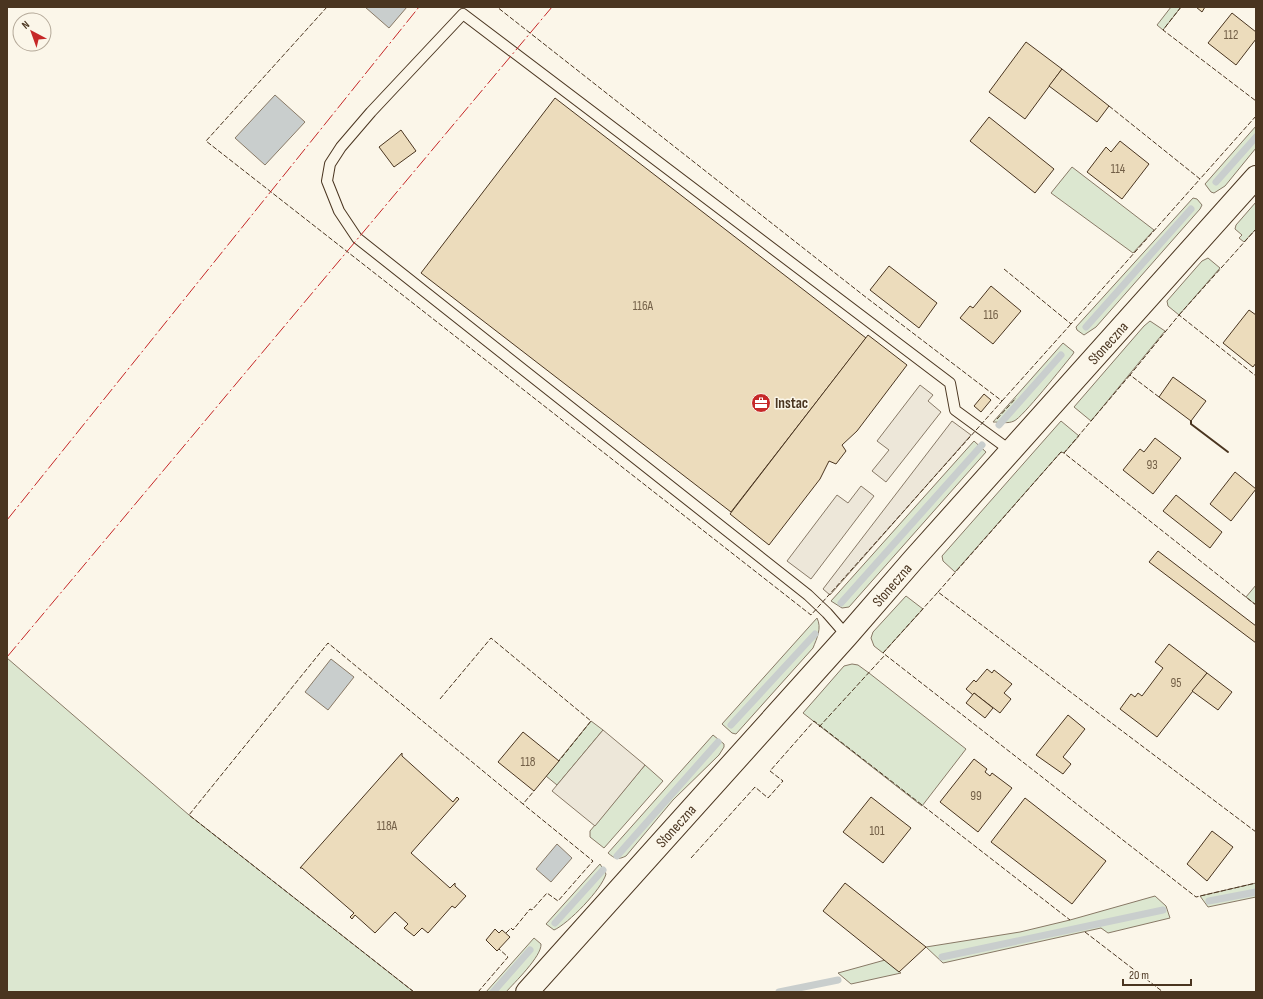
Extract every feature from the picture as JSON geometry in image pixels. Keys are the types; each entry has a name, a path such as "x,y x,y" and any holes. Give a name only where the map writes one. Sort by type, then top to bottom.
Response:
{"main road":[{"name":"Słoneczna","path":"527,992 847,636 1256,176"}],"lane":[{"path":"847,636 827,613 808,595 358,238 339,211 327,181 330,164 341,148 371,112 463,14 950,383 955,410 1012,451"}],"green space":[{"path":"1171,7 1181,7 1163,30 1157,25"},
{"path":"1256,126 1256,148 1225,186 1214,193 1211,192 1205,184"},
{"path":"1072,167 1154,230 1133,253 1051,193"},
{"path":"1193,198 1197,199 1202,205 1200,209 1096,327 1084,335 1077,330 1076,327"},
{"path":"1256,202 1256,229 1244,242 1239,238 1242,235 1235,229 1236,225"},
{"path":"1208,258 1220,268 1179,315 1168,306 1167,301 1202,261"},
{"path":"1150,321 1165,331 1091,421 1074,407"},
{"path":"1063,343 1074,352 1073,354 1034,401 1014,421 1007,423 993,422"},
{"path":"1061,421 1079,436 1064,453 1061,452 955,572 943,561 942,556"},
{"path":"974,441 986,452 849,607 842,608 831,601"},
{"path":"1256,585 1256,605 1246,597"},
{"path":"906,596 923,609 883,653 874,646 871,638 873,632"},
{"path":"817,618 819,629 813,648 736,734 732,733 722,724"},
{"path":"7,658 189,815 414,992 7,992"},
{"path":"852,664 858,665 869,673 966,749 922,806 803,713 844,666"},
{"path":"591,721 603,730 557,785 546,776"},
{"path":"713,735 724,744 724,747 719,755 673,800 626,856 617,858 608,853"},
{"path":"645,765 663,781 604,848 590,837 590,831"},
{"path":"600,864 606,874 598,888 576,914 554,930 546,924"},
{"path":"1256,883 1256,897 1208,907 1200,896"},
{"path":"1155,896 1166,906 1170,918 1108,933 1101,928 943,963 926,947 1020,932 1070,920"},
{"path":"534,938 541,944 540,949 521,976 506,992 486,992"},
{"path":"885,960 901,973 851,984 838,973"}],"shaded area":[{"path":"365,7 407,7 389,28"},
{"path":"275,95 305,122 265,165 235,138"},
{"path":"920,385 933,395 928,401 941,412 886,482 872,471 889,450 877,441"},
{"path":"952,421 971,435 830,595 823,589"},
{"path":"861,486 874,496 811,579 787,561 837,495 848,503"},
{"path":"331,659 354,677 328,710 305,692"},
{"path":"603,730 645,765 595,826 552,791"},
{"path":"557,844 572,858 551,882 536,869"}],"building":[{"path":"1196,7 1205,7 1202,12"},
{"path":"1232,13 1256,32 1256,39 1236,65 1208,43"},
{"path":"1026,42 1062,69 1025,119 989,92"},
{"path":"1062,69 1109,106 1097,122 1049,86"},
{"path":"555,98 866,338 731,512 421,273"},
{"path":"989,117 1054,169 1035,193 970,141"},
{"path":"401,130 416,151 394,167 379,147"},
{"path":"1120,141 1149,164 1122,199 1087,172 1106,147 1111,152"},
{"path":"889,266 937,303 919,328 870,290"},
{"path":"991,286 1021,311 993,344 960,318 970,306 973,308"},
{"path":"1249,310 1256,315 1256,363 1253,367 1223,343"},
{"path":"868,335 907,365 857,431 842,445 846,451 836,464 829,461 820,479 769,545 730,514"},
{"path":"1173,377 1206,401 1191,421 1159,397"},
{"path":"984,394 991,400 981,412 974,406"},
{"path":"1155,438 1181,458 1153,494 1123,470 1140,449 1144,452"},
{"path":"1235,472 1256,489 1231,521 1210,504"},
{"path":"1176,495 1222,532 1210,548 1163,511"},
{"path":"1158,551 1256,626 1256,643 1149,562"},
{"path":"1169,644 1207,673 1157,737 1120,709 1131,694 1135,697 1138,693 1142,696 1163,668 1155,662"},
{"path":"987,669 992,673 994,670 1012,684 1004,693 1011,699 1000,713 974,693 973,695 966,689 974,680 976,682"},
{"path":"1207,673 1232,692 1218,710 1192,691"},
{"path":"974,693 993,708 985,718 966,703"},
{"path":"1068,715 1085,729 1063,757 1071,764 1063,774 1036,755"},
{"path":"523,732 559,761 534,791 498,762"},
{"path":"402,753 402,756 453,802 457,797 459,799 411,853 450,888 455,883 455,886 466,896 455,908 452,906 428,933 422,928 414,936 404,928 408,924 395,912 375,933 355,915 352,919 350,917 354,913 302,868 300,868"},
{"path":"974,759 987,769 985,772 990,776 992,773 1012,788 978,832 940,802"},
{"path":"871,797 911,828 883,863 843,832"},
{"path":"1025,798 1106,861 1072,904 991,842"},
{"path":"1212,831 1233,847 1207,881 1187,864"},
{"path":"845,883 926,947 899,972 823,911"},
{"path":"495,929 499,933 502,930 510,937 497,951 486,940"}],"waterway":[{"path":"1216,182 1256,137"},
{"path":"1086,327 1191,209"},
{"path":"999,425 1061,355"},
{"path":"841,603 982,445"},
{"path":"731,725 815,634"},
{"path":"617,856 718,742"},
{"path":"555,923 603,870"},
{"path":"1209,901 1256,892"},
{"path":"942,957 1163,910"},
{"path":"493,992 530,950"},
{"path":"779,992 838,980"}],"fence":[{"path":"327,7 206,141 811,615 1002,401 863,295 497,7"},
{"path":"1181,7 1163,30 1256,101"},
{"path":"1109,106 1200,179 1256,116"},
{"path":"1004,269 1071,324 1200,179"},
{"path":"1179,315 1256,229"},
{"path":"1159,397 1130,375 1179,315 1256,376"},
{"path":"1002,401 1071,324"},
{"path":"1130,375 1064,453 1256,605"},
{"path":"997,419 1016,398"},
{"path":"938,592 1061,452 1064,453"},
{"path":"1256,832 938,592 883,653 1196,897 1256,883"},
{"path":"440,699 491,638 591,721 559,761"},
{"path":"414,992 189,815 328,643 523,804 534,791"},
{"path":"819,727 885,655"},
{"path":"691,858 755,787 768,798 783,781 770,771 814,721 1070,920"},
{"path":"506,933 511,928 513,930 530,909 532,910 547,893 558,901 593,861 523,804"},
{"path":"1085,932 1163,992"},
{"path":"478,992 508,957 499,949"}],"wall":[{"path":"1191,421 1191,424 1228,452"}],"power":[{"path":"7,520 419,7"},
{"path":"7,657 552,7"}],"place":[{"name":"Instac","path":"761,403"}]}
